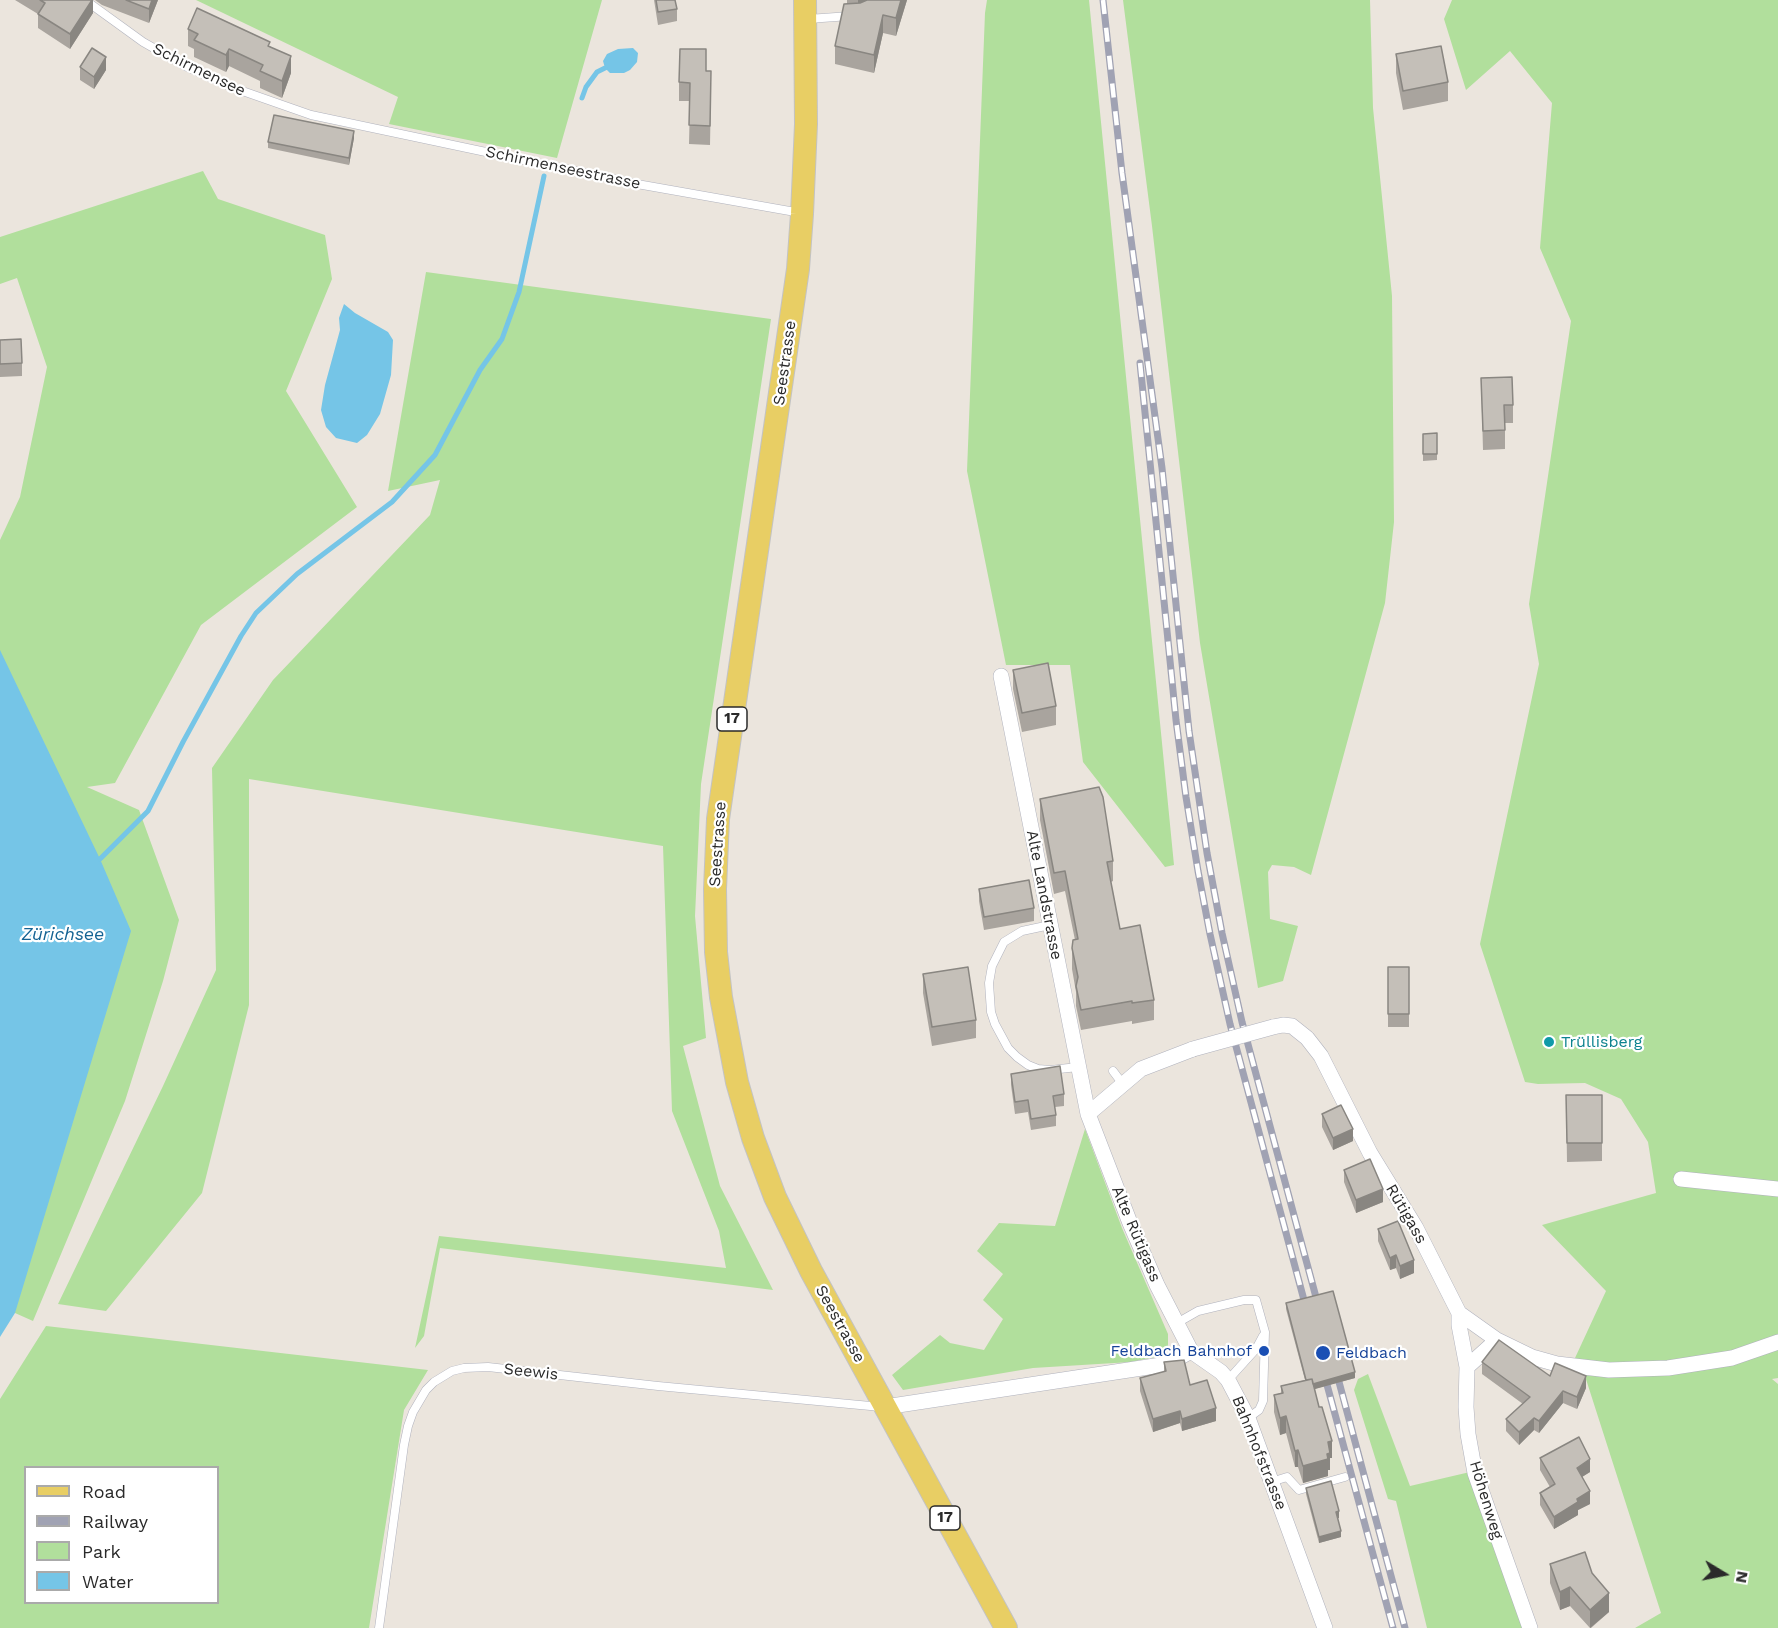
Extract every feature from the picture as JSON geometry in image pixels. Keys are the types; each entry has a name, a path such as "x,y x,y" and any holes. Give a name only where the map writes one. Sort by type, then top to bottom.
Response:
{"main road":[{"name":"Seestrasse","path":"806,10 806,124 802,214 789,333 718,819 715,889 716,952 737,1082 756,1148 775,1197 811,1271 1006,1628"}],"street":[{"name":"Alte Landstrasse","path":"1001,676 1088,1114"},
{"name":"Rütigass","path":"1088,1114 1118,1077 1193,1049 1273,1027 1292,1026 1307,1038 1320,1056 1370,1153 1416,1228 1459,1313 1497,1340 1532,1357 1557,1364 1618,1370 1668,1368 1732,1358 1778,1342"},
{"name":"Alte Rütigass","path":"1088,1114 1130,1223 1157,1285 1191,1351"},
{"path":"1681,1179 1778,1189"},
{"name":"Höhenweg","path":"1459,1313 1467,1367 1468,1434 1475,1473 1530,1628"},
{"path":"1467,1367 1497,1340"},
{"path":"885,1407 1168,1365 1191,1351"},
{"name":"Bahnhofstrasse","path":"1191,1351 1221,1372 1228,1380 1248,1418 1325,1628"}],"lane":[{"name":"Schirmensee","path":"85,0 142,42 187,67 253,95 324,119"},
{"path":"806,10 859,15"},
{"name":"Schirmenseestrasse","path":"324,119 637,184 802,214"},
{"path":"1050,925 1022,931 1004,942 998,952 991,975 989,997 991,1012 994,1024 1005,1043 1017,1057 1028,1065 1050,1070 1078,1067"},
{"path":"1177,1323 1198,1311 1244,1300 1256,1300 1265,1332 1263,1401 1259,1410 1248,1418"},
{"path":"1228,1380 1256,1349 1265,1332"},
{"name":"Seewis","path":"379,1628 408,1426 426,1390 452,1371 488,1367 658,1386 885,1407"},
{"path":"1271,1482 1287,1476 1299,1490 1345,1478"}],"green space":[{"path":"196,0 602,0 557,158 389,124 398,97"},
{"path":"987,0 1089,0 1174,865 1165,867 1083,762 1070,665 1006,665 967,471"},
{"path":"1123,0 1370,0 1373,108 1392,296 1394,522 1385,603 1311,875 1294,867 1272,865 1268,872 1270,919 1298,926 1283,981 1258,988 1200,643 1152,226"},
{"path":"1452,0 1778,0 1778,1378 1772,1379 1778,1384 1778,1628 1635,1628 1661,1613 1584,1373 1575,1358 1606,1291 1542,1225 1656,1193 1648,1142 1621,1099 1585,1083 1525,1082 1480,944 1539,664 1529,604 1571,321 1540,248 1552,103 1510,51 1466,90 1444,19"},
{"path":"203,171 218,199 325,235 332,279 286,391 357,507 201,625 115,783 87,787 139,810 179,920 163,981 125,1101 33,1321 15,1313 9,1306 0,1208 0,540 20,497 47,367 17,278 0,284 0,237"},
{"path":"426,272 771,319 701,784 695,916 706,1038 683,1046 720,1186 773,1290 440,1248 424,1336 415,1348 439,1236 726,1268 719,1231 672,1111 663,846 249,779 249,1005 202,1193 106,1311 58,1304 216,970 212,768 273,680 430,515 440,480 388,491"},
{"path":"1085,1129 1122,1228 1168,1334 1166,1351 1155,1357 1131,1362 1033,1368 903,1390 892,1375 940,1335 950,1343 984,1350 1003,1319 983,1300 1003,1274 977,1251 999,1223 1055,1226"},
{"path":"46,1326 428,1370 404,1410 369,1628 0,1628 0,1399"},
{"path":"1368,1374 1410,1486 1470,1472 1523,1628 1427,1628 1396,1501 1388,1499 1354,1390 1358,1379"}],"water":[{"path":"633,48 638,53 637,62 630,70 624,73 610,73 605,68 603,61 607,54 618,49"},
{"path":"344,304 388,332 393,340 391,375 380,414 367,435 357,443 336,438 326,427 321,410 325,385 340,330 339,318"},
{"name":"Zürichsee","path":"0,650 100,859 131,931 15,1313 0,1337"}],"building":[{"path":"40,0 92,0 70,34 38,14 45,3"},
{"path":"126,0 152,0 149,9"},
{"path":"656,0 675,0 677,9 658,12"},
{"path":"867,0 901,0 896,18 883,15 874,55 835,46 844,4"},
{"path":"197,8 270,42 268,46 291,56 282,81 260,71 263,65 229,49 226,55 194,40 198,34 188,29"},
{"path":"1441,46 1448,82 1403,91 1396,54"},
{"path":"92,48 106,57 94,77 80,67"},
{"path":"680,49 706,49 706,71 711,71 710,126 689,125 690,83 679,82"},
{"path":"274,115 354,131 349,158 268,142"},
{"path":"21,339 22,363 0,364 0,340"},
{"path":"1512,377 1513,405 1504,405 1505,430 1483,431 1481,378"},
{"path":"1437,433 1437,454 1423,454 1423,434"},
{"path":"1048,663 1056,706 1022,713 1013,670"},
{"path":"1099,787 1103,797 1113,861 1107,862 1120,929 1140,925 1154,1000 1132,1003 1132,1001 1081,1010 1072,948 1073,940 1078,939 1065,871 1054,873 1040,799"},
{"path":"1029,880 1034,908 984,917 979,889"},
{"path":"968,967 976,1020 932,1027 923,974"},
{"path":"1388,967 1409,967 1409,1014 1388,1014"},
{"path":"1060,1066 1064,1094 1053,1096 1056,1115 1031,1119 1028,1100 1015,1102 1011,1074"},
{"path":"1566,1095 1602,1095 1602,1143 1567,1143"},
{"path":"1341,1105 1353,1129 1333,1138 1322,1114"},
{"path":"1370,1159 1383,1189 1356,1200 1344,1170"},
{"path":"1398,1221 1414,1260 1400,1266 1396,1255 1390,1258 1378,1229"},
{"path":"1333,1291 1355,1372 1313,1384 1312,1379 1306,1380 1286,1303"},
{"path":"1499,1340 1550,1376 1555,1363 1586,1376 1577,1397 1563,1391 1539,1421 1534,1418 1519,1432 1506,1419 1530,1397 1482,1362"},
{"path":"1184,1360 1190,1385 1207,1380 1216,1408 1182,1419 1180,1411 1153,1419 1140,1378 1166,1371 1164,1362"},
{"path":"1312,1379 1319,1407 1322,1407 1332,1441 1328,1442 1330,1453 1327,1454 1328,1459 1303,1466 1298,1450 1295,1451 1286,1416 1280,1418 1274,1395 1283,1393 1281,1386"},
{"path":"1579,1437 1590,1459 1577,1468 1590,1491 1577,1499 1578,1502 1554,1517 1540,1493 1555,1484 1540,1458"},
{"path":"1331,1481 1339,1511 1336,1512 1341,1531 1319,1537 1306,1488"},
{"path":"1585,1552 1592,1573 1609,1593 1590,1610 1570,1587 1560,1592 1550,1564"}],"waterway":[{"path":"582,98 586,87 597,72 605,68"},
{"path":"100,859 148,811 183,742 256,613 297,574 392,502 435,455 480,370 502,339 519,292 544,176"}],"railway":[{"path":"1103,0 1122,173 1162,468 1189,731 1207,853 1242,1022 1320,1312"},
{"path":"1140,363 1176,720 1198,871 1230,1024 1308,1315"},
{"path":"1335,1367 1405,1628"},
{"path":"1323,1370 1393,1628"}],"place":[{"name":"Trüllisberg","path":"1549,1042"},
{"name":"Feldbach Bahnhof","path":"1264,1351"},
{"name":"Feldbach","path":"1323,1353"}]}
